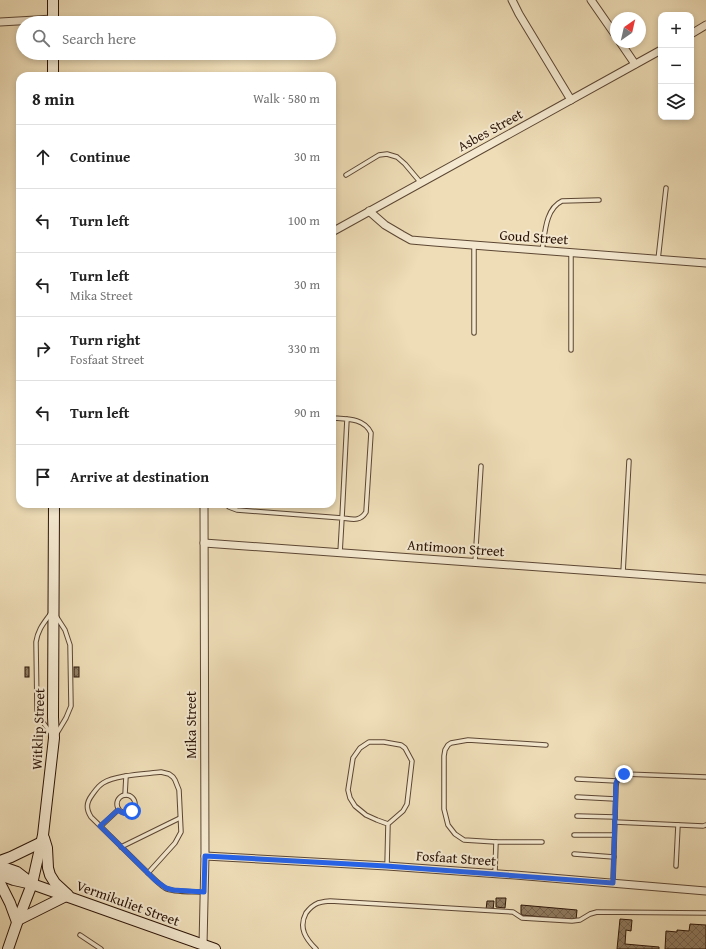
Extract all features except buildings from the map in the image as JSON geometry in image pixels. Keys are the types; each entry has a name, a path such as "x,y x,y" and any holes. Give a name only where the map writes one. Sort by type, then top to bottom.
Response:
{"main road":[{"path":"53,0 53,16"},
{"path":"53,60 53,72"},
{"name":"Witklip Street","path":"8,949 17,921 32,884 43,838 54,737 54,508"},
{"path":"0,861 11,857 43,838 47,848 48,868 50,875 55,883 69,896 17,921 0,883"},
{"name":"Vermikuliet Street","path":"0,866 17,872 32,884"},
{"name":"Vermikuliet Street","path":"0,875 69,896 203,947 215,949"}],"street":[{"path":"512,0 571,100"},
{"path":"591,0 610,27"},
{"path":"0,22 16,22"},
{"path":"694,32 706,25"},
{"path":"624,48 635,64"},
{"name":"Asbes Street","path":"336,230 658,52"},
{"name":"Goud Street","path":"369,211 393,230 411,240 706,263"},
{"name":"Mika Street","path":"203,947 205,856 204,508"},
{"name":"Antimoon Street","path":"204,543 706,579"},
{"name":"Fosfaat Street","path":"205,856 386,866 706,891"}],"lane":[{"path":"346,175 379,155 387,154 396,157 405,164 421,183"},
{"path":"658,260 666,188"},
{"path":"542,251 550,211 555,205 562,200 599,200"},
{"path":"474,246 474,333"},
{"path":"571,253 571,350"},
{"path":"232,508 237,510 342,518 359,519 363,516 366,512 371,433 366,425 361,422 336,418"},
{"path":"340,553 347,419"},
{"path":"624,573 630,461"},
{"path":"475,562 481,466"},
{"path":"53,611 65,630 70,645 71,706 66,718 54,737 42,721 37,710 36,642 37,634 53,611"},
{"path":"542,842 464,840 455,834 448,825 444,809 444,756 445,750 451,742 468,740 546,745"},
{"path":"386,866 388,824 403,812 407,804 412,761 405,748 401,745 384,742 369,742 360,748 353,758 348,790 350,798 355,806 366,815 388,824"},
{"path":"148,873 175,843 181,832 179,790 176,780 169,774 161,772 126,776 101,784 89,799 87,805 88,812 91,818 156,881 166,888 173,890 204,892"},
{"path":"613,883 615,799 619,776 624,774 706,777"},
{"path":"124,795 126,776"},
{"path":"578,778 617,781"},
{"path":"124,795 128,795 133,799 135,805 132,811 127,814 123,814 118,810 116,804 117,800 124,795"},
{"path":"577,797 615,799"},
{"path":"100,826 118,810"},
{"path":"577,816 678,825 706,825"},
{"path":"121,847 180,818"},
{"path":"676,866 678,825"},
{"path":"574,835 614,835"},
{"path":"495,874 496,842"},
{"path":"574,854 614,857"},
{"path":"316,949 307,939 302,926 304,917 309,909 317,903 330,901 513,912 522,918 572,921 580,920 597,912 706,913"},
{"path":"80,935 101,949"}],"route":[{"path":"132,811 130,813 123,814 118,810 100,826 156,881 166,888 173,890 204,892 205,856 386,866 613,883 616,783 619,776 624,774"}]}
